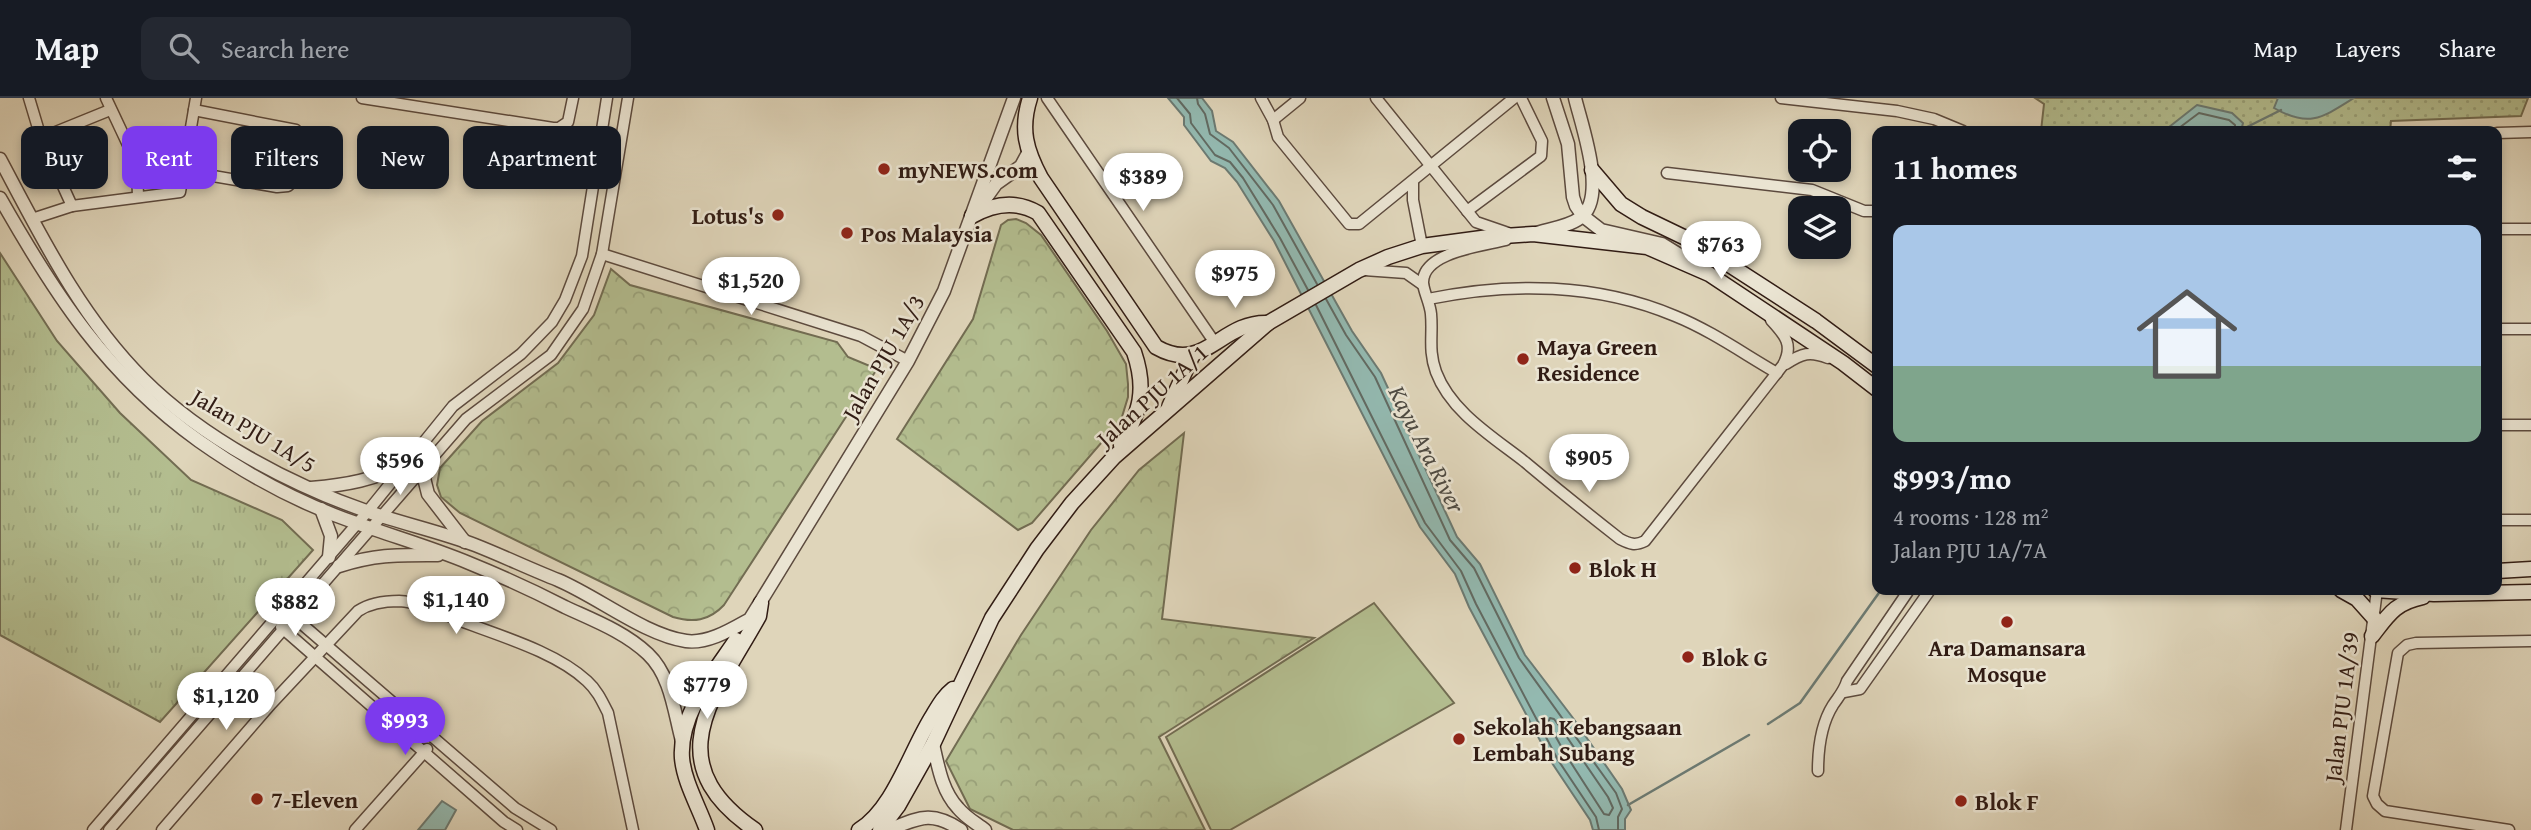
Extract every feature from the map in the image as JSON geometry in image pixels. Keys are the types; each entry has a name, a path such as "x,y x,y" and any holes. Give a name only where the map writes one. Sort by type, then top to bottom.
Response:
{"main road":[{"path":"1030,98 1026,117 1028,153 1041,178 1156,347 1170,355 1193,354 1242,326 1271,322"},
{"path":"1592,170 1621,204 1694,242 1816,321 1872,363"},
{"path":"972,216 996,205 1010,204 1038,213 1134,352 1140,369 1139,410 1114,457"},
{"name":"Jalan PJU 1A/1","path":"880,830 898,806 933,744 992,618 1037,549 1072,503 1114,457 1271,322 1359,270 1388,257 1422,246 1515,234 1647,247 1709,274 1843,363 1872,385"},
{"path":"1167,411 1176,386 1193,354"},
{"path":"2502,571 2531,569"},
{"path":"2502,593 2531,592"},
{"path":"2350,595 2374,618"},
{"path":"2372,636 2396,606 2406,600 2429,595"},
{"path":"755,830 724,806 712,792 701,758 700,736 710,702 758,616 761,603"},
{"path":"707,830 685,771 682,741 701,693 750,619"},
{"path":"859,830 869,824 883,807 933,714 946,694 960,685"}],"street":[{"path":"29,98 37,126"},
{"path":"191,126 196,98"},
{"path":"362,98 559,128 568,122 573,98"},
{"path":"93,830 329,557 453,406 521,354 552,321 565,300 582,256 607,98"},
{"path":"109,830 467,419 551,355 583,309 602,254 628,98"},
{"name":"Jalan PJU 1A/3","path":"750,619 908,361 944,291 1014,98"},
{"path":"1047,98 1215,343"},
{"path":"1261,98 1273,120 1278,138 1349,224 1354,225 1359,224 1413,182 1514,98"},
{"path":"1273,120 1300,98"},
{"path":"1376,98 1476,222 1515,234"},
{"path":"1467,211 1541,156 1542,141 1521,98"},
{"path":"1553,98 1568,145 1573,197 1583,216 1601,230 1662,244 1709,274"},
{"path":"1575,98 1592,170 1592,204 1583,216 1533,234 1441,257 1428,266 1424,274 1423,285 1431,318 1430,350 1435,370 1441,383 1462,411 1620,540 1638,544 1645,541 1788,356 1790,345 1787,337 1756,305"},
{"path":"1781,98 1897,111 1934,118 1952,126"},
{"path":"65,126 108,104 137,164 138,197"},
{"path":"194,110 296,130 300,137 295,178 288,186 277,187 217,177"},
{"path":"2502,133 2531,132"},
{"path":"972,216 996,184 1021,166 1028,153"},
{"name":"Jalan PJU 1A/5","path":"0,159 64,278 86,312 143,379 208,431 307,488 382,516 465,542 569,585 652,630 673,638 690,642 705,639 750,619"},
{"path":"1667,173 1812,190 1864,211 1872,211"},
{"path":"1413,182 1413,200 1422,246"},
{"path":"64,189 72,206"},
{"path":"32,219 72,206 180,192 181,189"},
{"name":"Jalan PJU 1A/5","path":"0,198 74,319 114,367 142,394 210,449 253,475 321,509 540,594 636,644 659,667 667,682 682,741"},
{"path":"2502,229 2531,229"},
{"path":"602,254 861,336 908,361"},
{"path":"1359,270 1406,273 1423,285"},
{"path":"1428,299 1521,287 1608,294 1676,316 1780,369"},
{"path":"2502,328 2531,329"},
{"path":"1780,369 1803,353 1813,352 1843,363"},
{"path":"2502,425 2531,425"},
{"path":"307,488 372,479 407,463"},
{"path":"430,463 424,478 428,494 465,542"},
{"path":"321,509 331,536 329,557"},
{"path":"2502,520 2531,520"},
{"path":"339,566 383,555 445,555"},
{"path":"1818,771 1820,743 1827,717 1844,692 1847,681 1906,595"},
{"path":"1844,692 1860,689 1926,595"},
{"name":"Jalan PJU 1A/39","path":"2346,830 2376,595"},
{"path":"162,830 314,656 365,607 374,603 401,601 419,605 523,644 586,680 599,695 608,713 633,830"},
{"path":"284,608 515,808 551,830"},
{"path":"274,621 424,752 502,826 517,830"},
{"path":"2509,830 2385,811 2373,796 2399,653 2407,645 2531,641"},
{"path":"355,830 435,739"},
{"path":"933,744 942,779 951,798 958,809 985,830"},
{"path":"502,826 515,808"},
{"path":"888,830 915,819 930,817 945,819 961,830"}],"green space":[{"path":"2035,98 2528,98 2521,116 2391,121 2390,126 2042,126 2044,104"},
{"path":"1016,219 1041,235 1107,331 1126,364 1128,384 1128,397 1121,420 1032,523 1018,530 897,439 973,319 1001,225"},
{"path":"0,253 57,341 120,413 191,480 282,520 313,550 160,722 0,635"},
{"path":"611,269 630,285 837,342 848,357 877,369 724,605 713,614 700,619 673,617 460,513 441,497 437,485 440,468 482,421 558,363 594,315"},
{"path":"1184,433 1162,619 1314,638 1159,737 1205,830 1013,830 970,809 946,761 1021,635 1091,530 1139,470"},
{"path":"1374,603 1454,703 1230,830 1211,830 1166,737"}],"water":[{"path":"1168,98 1202,98 1212,111 1216,131 1233,142 1279,201 1352,331 1381,373 1457,537 1480,564 1525,655 1622,789 1631,810 1625,819 1625,830 1593,830 1590,820 1552,763 1469,607 1455,574 1420,527 1274,241 1237,182 1225,168 1211,161 1184,125 1184,117"},
{"path":"2278,98 2354,98 2324,115 2306,119 2274,108"},
{"path":"2197,105 2232,113 2243,123 2242,126 2170,126"},
{"path":"442,801 456,810 445,830 418,830"}],"waterway":[{"path":"2249,126 2281,110"},
{"path":"1768,724 1800,703 1877,595"},
{"path":"1628,805 1749,735"}],"place":[{"name":"myNEWS.com","path":"884,169"},
{"name":"Lotus's","path":"778,215"},
{"name":"Pos Malaysia","path":"847,233"},
{"name":"Maya Green Residence","path":"1523,359"},
{"name":"Blok H","path":"1575,568"},
{"name":"Ara Damansara Mosque","path":"2007,622"},
{"name":"Blok G","path":"1688,657"},
{"name":"Sekolah Kebangsaan Lembah Subang","path":"1459,739"},
{"name":"7-Eleven","path":"257,799"},
{"name":"Blok F","path":"1961,801"}],"water label":[{"name":"Kayu Ara River","path":"1427,449"}]}
